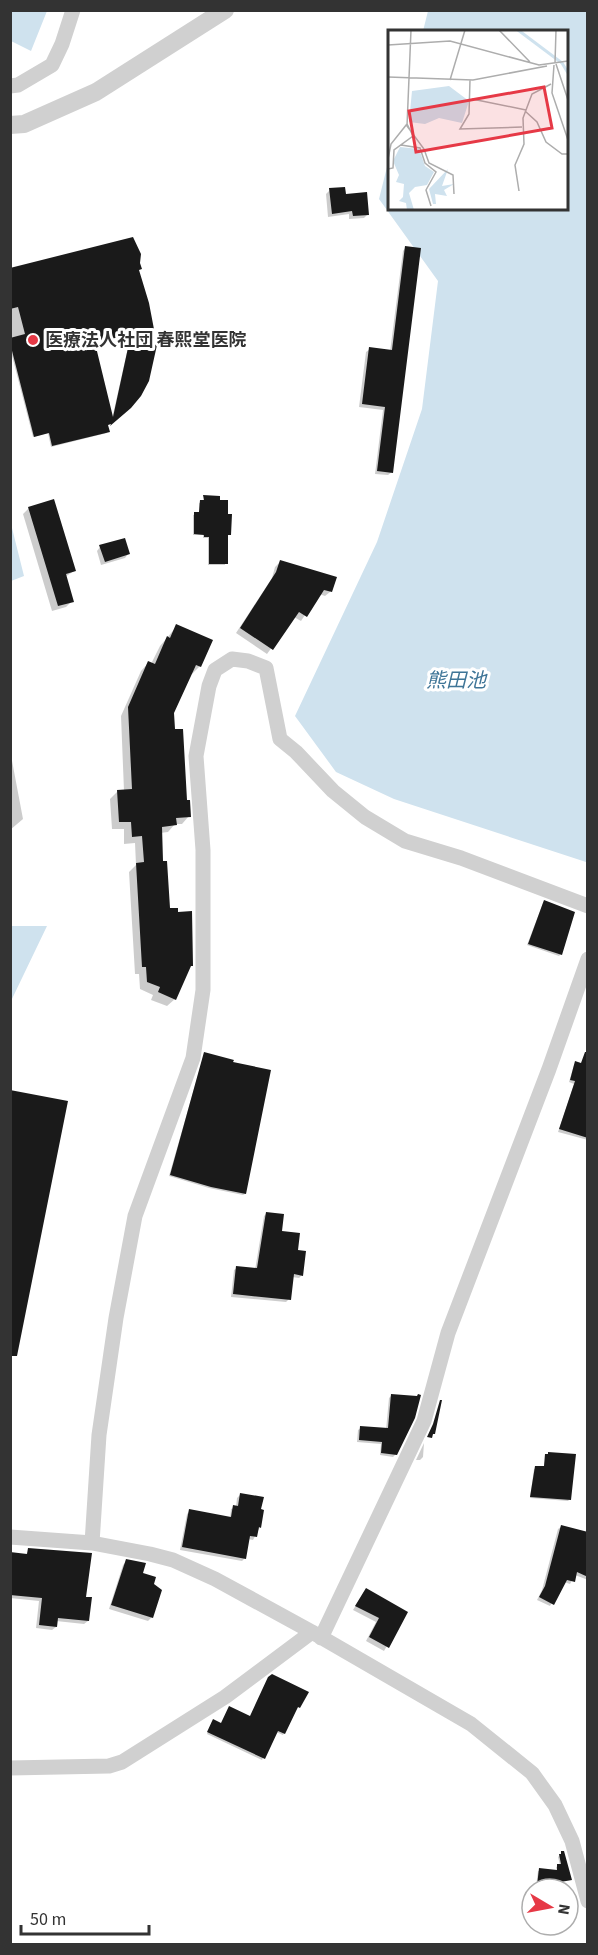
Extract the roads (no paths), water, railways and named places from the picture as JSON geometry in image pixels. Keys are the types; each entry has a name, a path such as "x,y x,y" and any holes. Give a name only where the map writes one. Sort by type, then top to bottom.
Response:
{"street":[{"path":"10,86 18,85 52,65 62,44 73,10"},
{"path":"10,125 24,123 96,93 225,10"},
{"path":"92,1543 99,1435 116,1318 135,1216 193,1058 203,990 203,850 196,756 209,686 215,670 232,659 248,661 266,668 280,740 296,752 333,791 365,817 405,841 494,870 588,906"},
{"path":"10,1768 109,1766 122,1762 317,1635 424,1421 447,1333 549,1069 588,958"},
{"path":"10,1538 92,1543 173,1560 317,1635 471,1724 532,1773 555,1805 572,1841 588,1901"}],"water":[{"name":"熊田池","path":"578,10 587,12 587,862 394,799 336,772 295,716 377,542 422,409 438,281 379,199 388,163 388,210 568,210 568,30 423,30 428,11"},
{"path":"10,11 47,11 31,51 11,41"},
{"path":"11,524 24,576 10,581"},
{"path":"12,926 47,926 11,1001 10,928"}],"place":[{"name":"医療法人社団 春熙堂医院","path":"33,340"}]}
